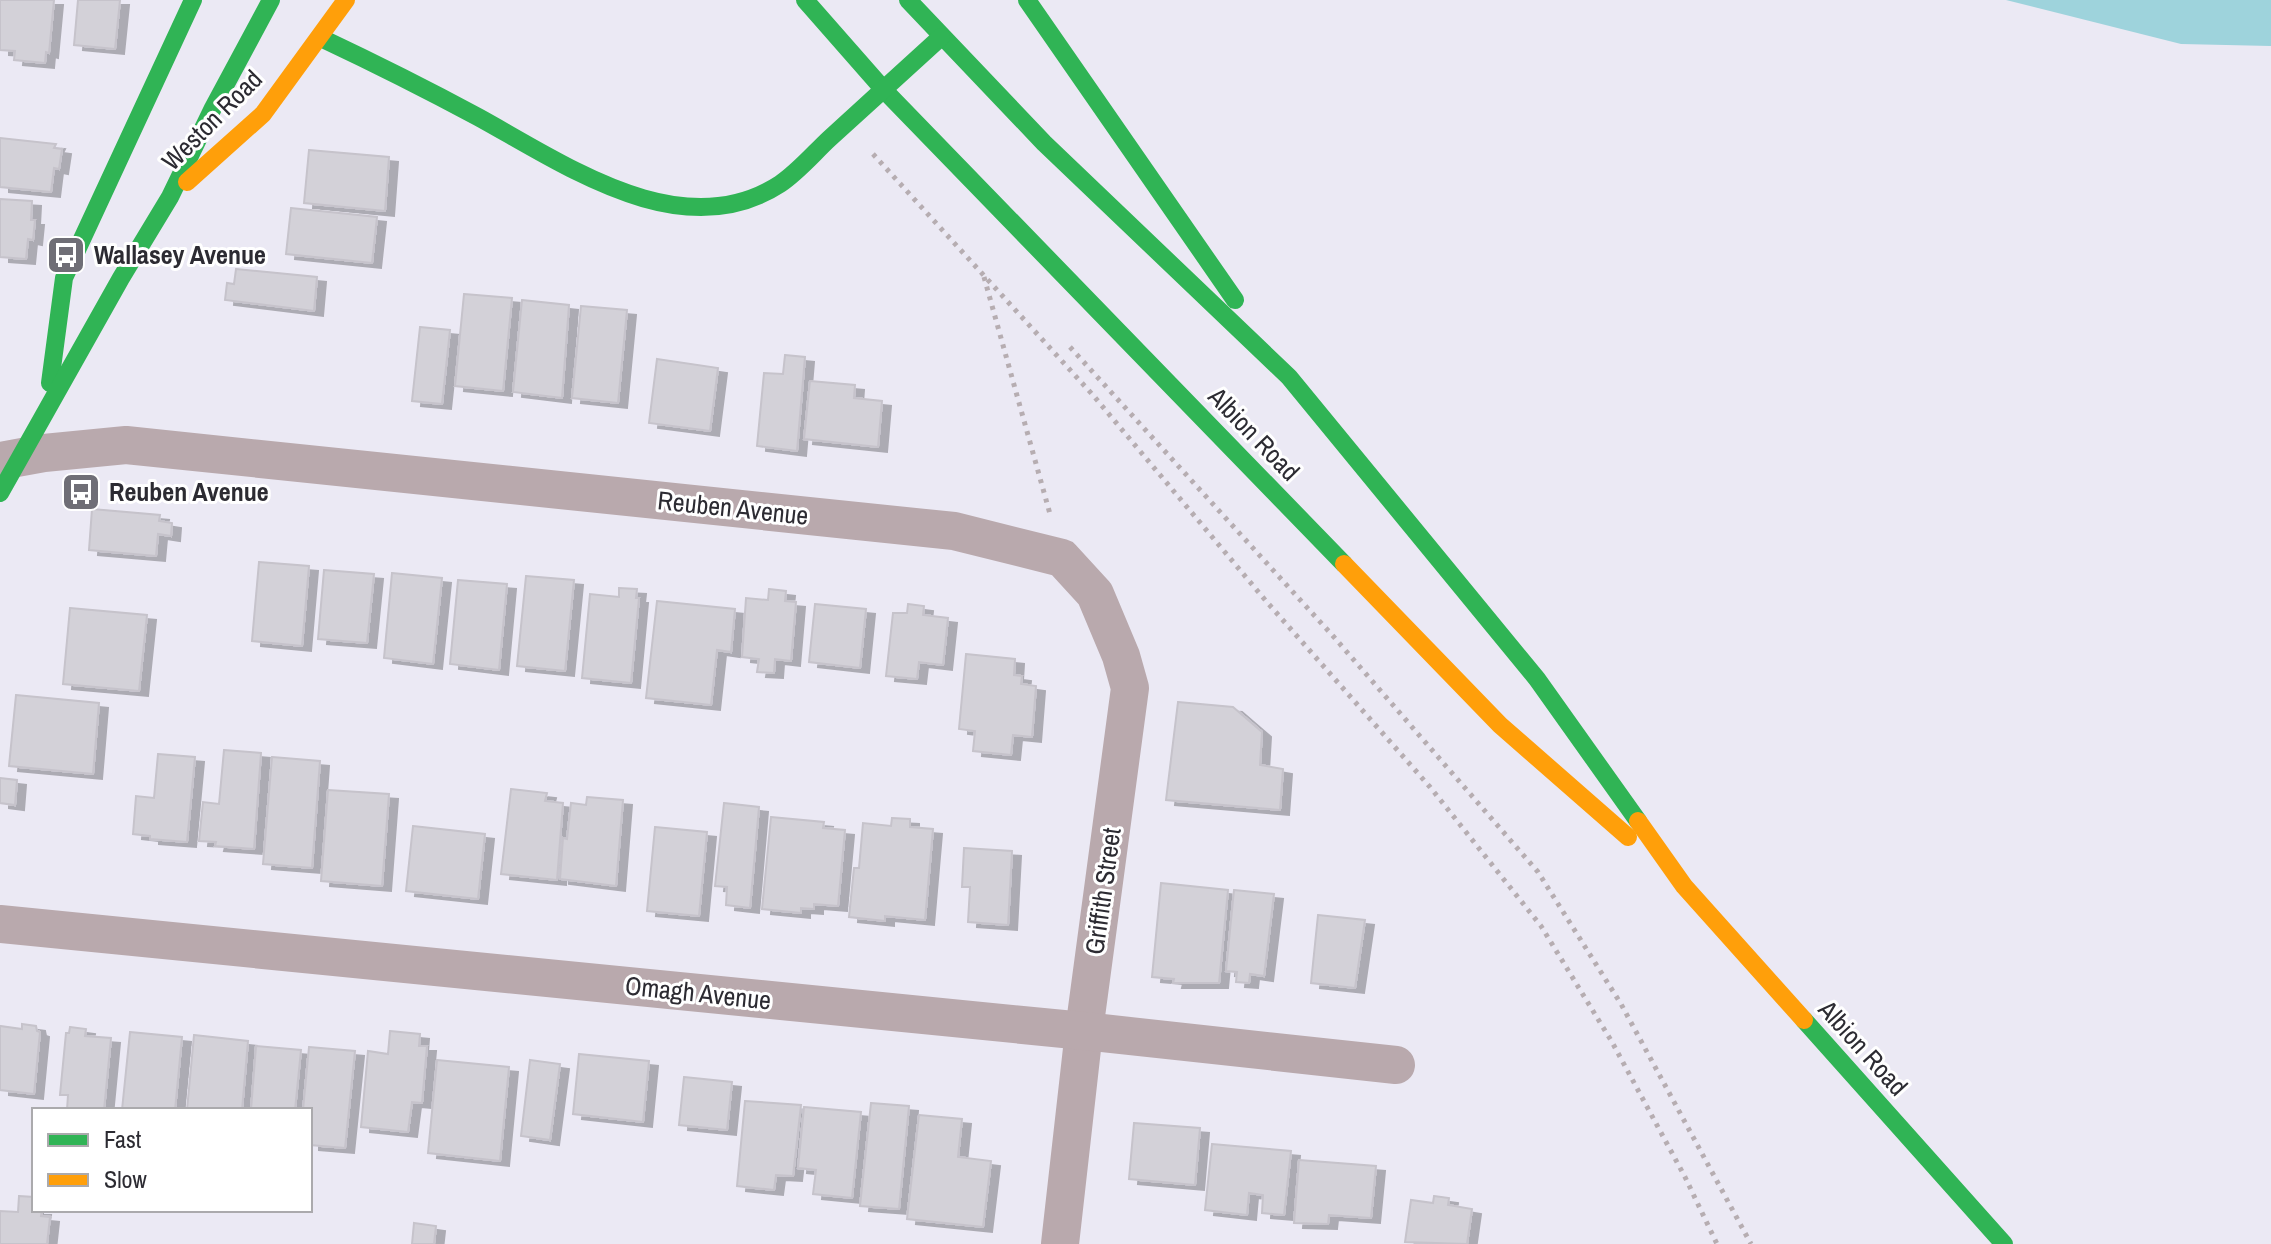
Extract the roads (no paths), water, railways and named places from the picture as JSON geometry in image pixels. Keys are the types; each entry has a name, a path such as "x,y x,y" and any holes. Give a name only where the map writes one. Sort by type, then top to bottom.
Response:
{"main road":[{"path":"47,405 64,278 193,0"},
{"name":"Weston Road","path":"0,493 10,459 47,405 170,197 271,0"},
{"name":"Weston Road","path":"170,197 263,114 346,0"},
{"name":"Albion Road","path":"805,0 884,90 1500,725 1684,886"},
{"name":"Albion Road","path":"908,0 1044,143 1289,377 1537,679 1684,886 2004,1244"},
{"path":"1027,0 1289,377"},
{"path":"321,38 388,69 593,179 633,196 674,205 713,208 734,204 780,184 941,37"}],"street":[{"name":"Reuben Avenue","path":"10,459 126,445 954,531 1062,558"},
{"name":"Griffith Street","path":"1060,1244 1084,1031 1130,688 1121,656 1095,594 1062,558"},
{"name":"Omagh Avenue","path":"0,924 1084,1031 1396,1065"}],"water":[{"path":"2006,0 2271,0 2271,46 2181,44"}],"place":[{"name":"Wallasey Avenue","path":"66,255"},
{"name":"Reuben Avenue","path":"81,492"}]}
